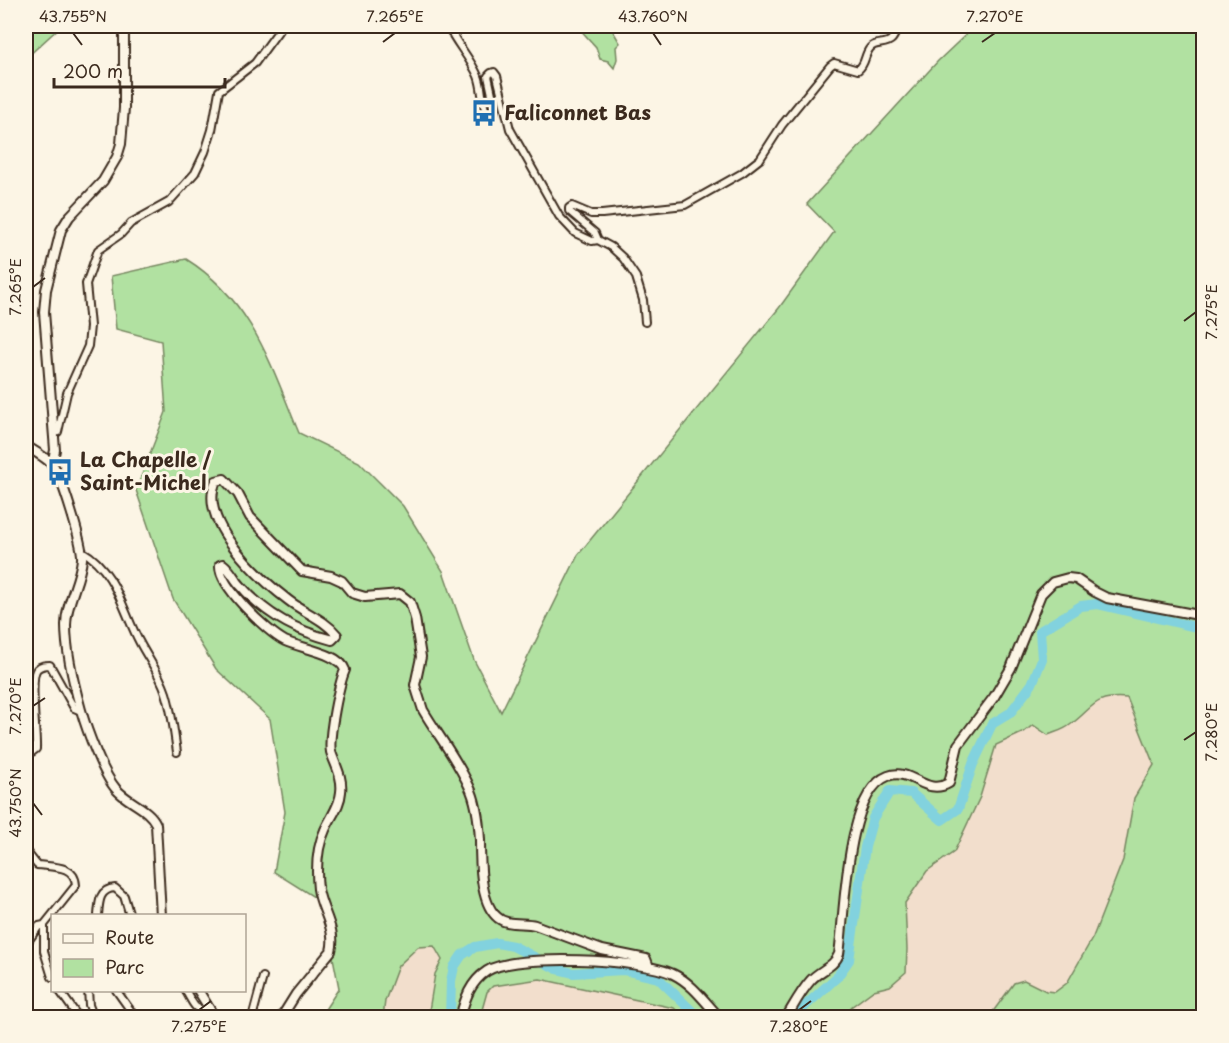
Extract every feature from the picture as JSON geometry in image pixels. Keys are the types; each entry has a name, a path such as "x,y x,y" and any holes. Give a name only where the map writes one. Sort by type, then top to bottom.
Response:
{"street":[{"path":"52,464 55,450 44,312 46,290 64,224 103,181 117,157 121,144 124,108 124,26"},
{"path":"54,434 58,432 67,393 88,346 90,326 86,284 98,250 121,234 131,223 169,202 195,173 212,130 219,91 255,63 282,26"},
{"path":"448,26 478,76 487,114 494,112 495,108 488,76 494,72 497,76 510,129 559,216 574,233 592,241 598,240 624,258 636,277 643,300 645,322"},
{"path":"598,240 595,233 569,212 569,208 572,206 591,214 602,214 685,205 742,173 760,159 782,125 834,63 858,70 863,66 869,49 875,44 886,44 892,39 899,26"},
{"path":"26,446 52,464 57,472 82,551 81,568 69,602 66,627 81,711 102,764 114,787 125,799 153,816 156,824 161,914"},
{"path":"281,1017 296,994 332,951 333,946 332,932 318,890 318,856 324,830 339,803 341,792 341,779 331,749 340,683 345,670 340,662 284,640 252,615 227,583 220,570 220,565 224,564 255,601 282,622 332,640 337,635 331,628 289,601 260,576 222,531 213,512 211,492 216,481 224,479 238,494 250,516 302,571 331,576 342,581 352,593 365,597 400,594 410,602 415,618 420,657 416,676 418,697 423,710 469,786 477,812 479,867 491,909 496,916 509,923 525,923 554,931 602,950 644,958 648,961 649,967"},
{"path":"82,551 111,581 140,642 159,674 172,717 177,752"},
{"path":"786,1017 807,984 835,962 839,954 850,848 871,790 882,779 895,774 910,777 934,788 940,788 949,783 958,745 1001,686 1017,656 1036,602 1046,588 1061,579 1076,579 1107,598 1203,616"},
{"path":"26,751 32,752 36,749 33,681 37,669 43,665 50,665 74,708 81,711"},
{"path":"26,851 38,865 64,869 72,872 75,878 76,885 53,914"},
{"path":"98,914 100,896 105,891 115,888 124,896 130,914"},
{"path":"26,944 39,926 44,925 51,916"},
{"path":"44,925 44,951 51,974"},
{"path":"460,1017 468,992 475,981 495,966 563,960 590,960 649,967 674,975 689,985 720,1017"},
{"path":"252,1017 263,977"},
{"path":"60,992 79,1017"},
{"path":"88,992 89,1005 94,1017"},
{"path":"117,992 136,1017"},
{"path":"186,992 197,1009 201,1011 210,1008"},
{"path":"199,992 215,1017"}],"shaded area":[{"path":"1110,697 1127,698 1154,765 1134,798 1123,860 1093,937 1067,983 1056,992 1046,991 1024,980 1014,983 989,1017 843,1018 851,1007 874,990 890,986 905,903 927,871 954,852 980,797 996,745 1024,732 1033,725 1048,734 1068,726 1093,703"},
{"path":"434,946 442,960 435,974 428,1017 383,1018 385,1001 398,966 418,947"},
{"path":"540,979 674,1008 683,1017 480,1018 487,992 493,986"}],"green space":[{"path":"26,26 61,26 26,58"},
{"path":"577,26 587,26 589,30 592,26 610,26 620,43 616,47 617,59 614,68 608,61 600,59 596,47"},
{"path":"975,26 1203,26 1203,1017 989,1017 1014,983 1024,980 1046,991 1055,992 1067,983 1093,937 1123,860 1134,798 1154,765 1127,698 1115,698 1094,704 1078,719 1059,731 1048,735 1033,725 1024,732 996,745 980,797 954,852 927,871 905,903 906,972 890,986 874,990 851,1007 843,1017 683,1017 674,1008 540,979 493,986 487,992 480,1017 428,1017 435,974 442,960 434,946 418,947 398,966 385,1001 383,1017 320,1017 339,988 322,902 274,872 285,812 270,719 216,669 173,599 136,490 166,412 161,341 116,329 111,276 186,259 209,275 228,294 257,336 299,433 359,462 403,506 443,571 474,660 501,712 578,555 779,308 834,232 807,204 938,61"}],"waterway":[{"path":"797,1018 804,1007 837,977 849,960 865,847 873,818 890,791 911,793 942,820 958,809 973,764 992,724 1010,713 1032,684 1042,659 1040,631 1081,606 1097,604 1204,629"},
{"path":"450,1018 451,981 454,967 462,955 475,947 497,943 513,946 557,969 573,973 623,970 658,978 699,1018"}],"place":[{"name":"Faliconnet Bas","path":"484,113"},
{"name":"La Chapelle / Saint-Michel","path":"60,472"}]}
